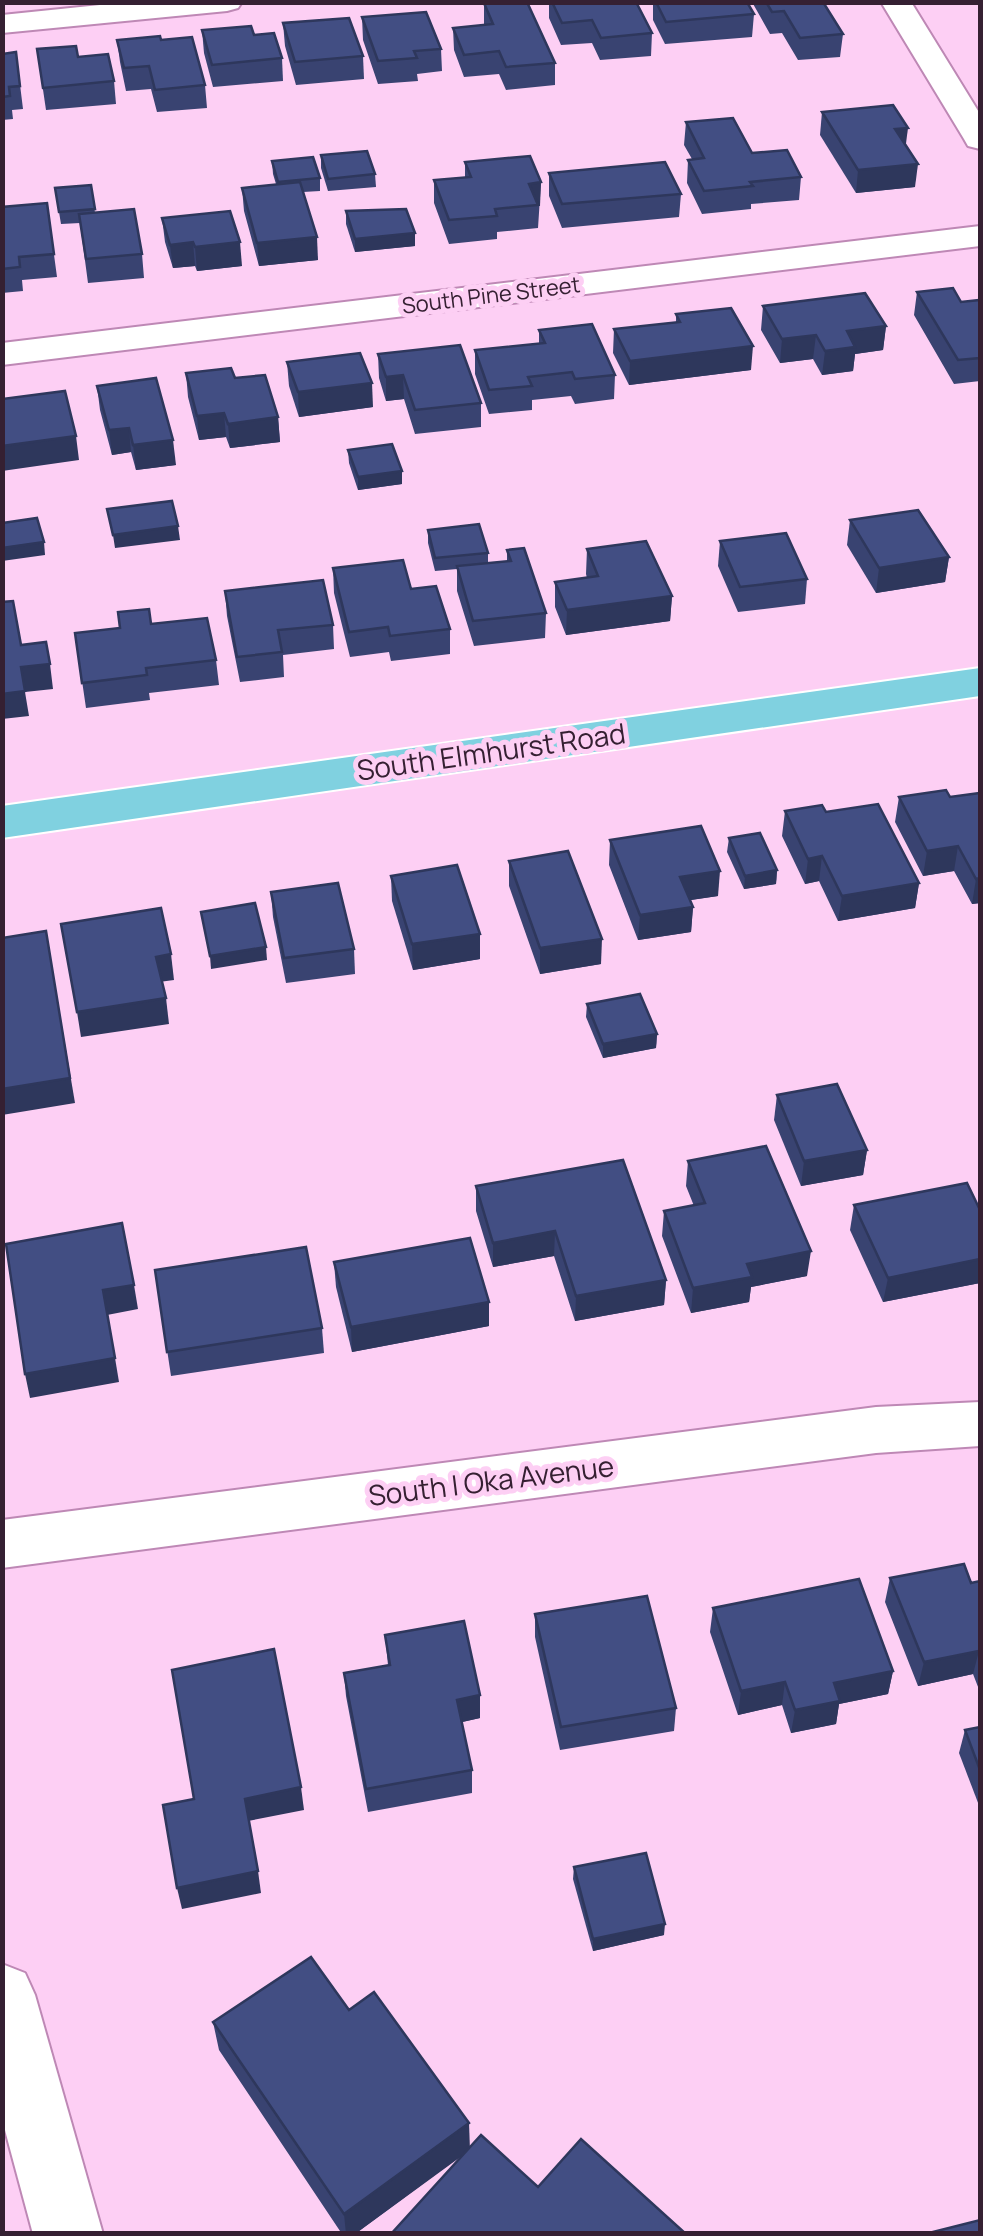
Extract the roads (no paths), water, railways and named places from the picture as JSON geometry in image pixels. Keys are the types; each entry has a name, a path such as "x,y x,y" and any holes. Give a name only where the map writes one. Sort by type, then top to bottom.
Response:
{"main road":[{"name":"South Elmhurst Road","path":"2,822 980,682"}],"street":[{"path":"2,24 227,2"},
{"path":"896,2 980,140"},
{"name":"South Pine Street","path":"2,354 980,236"},
{"name":"South I Oka Avenue","path":"2,1544 876,1430 980,1424"},
{"path":"2,1995 68,2234"}]}
